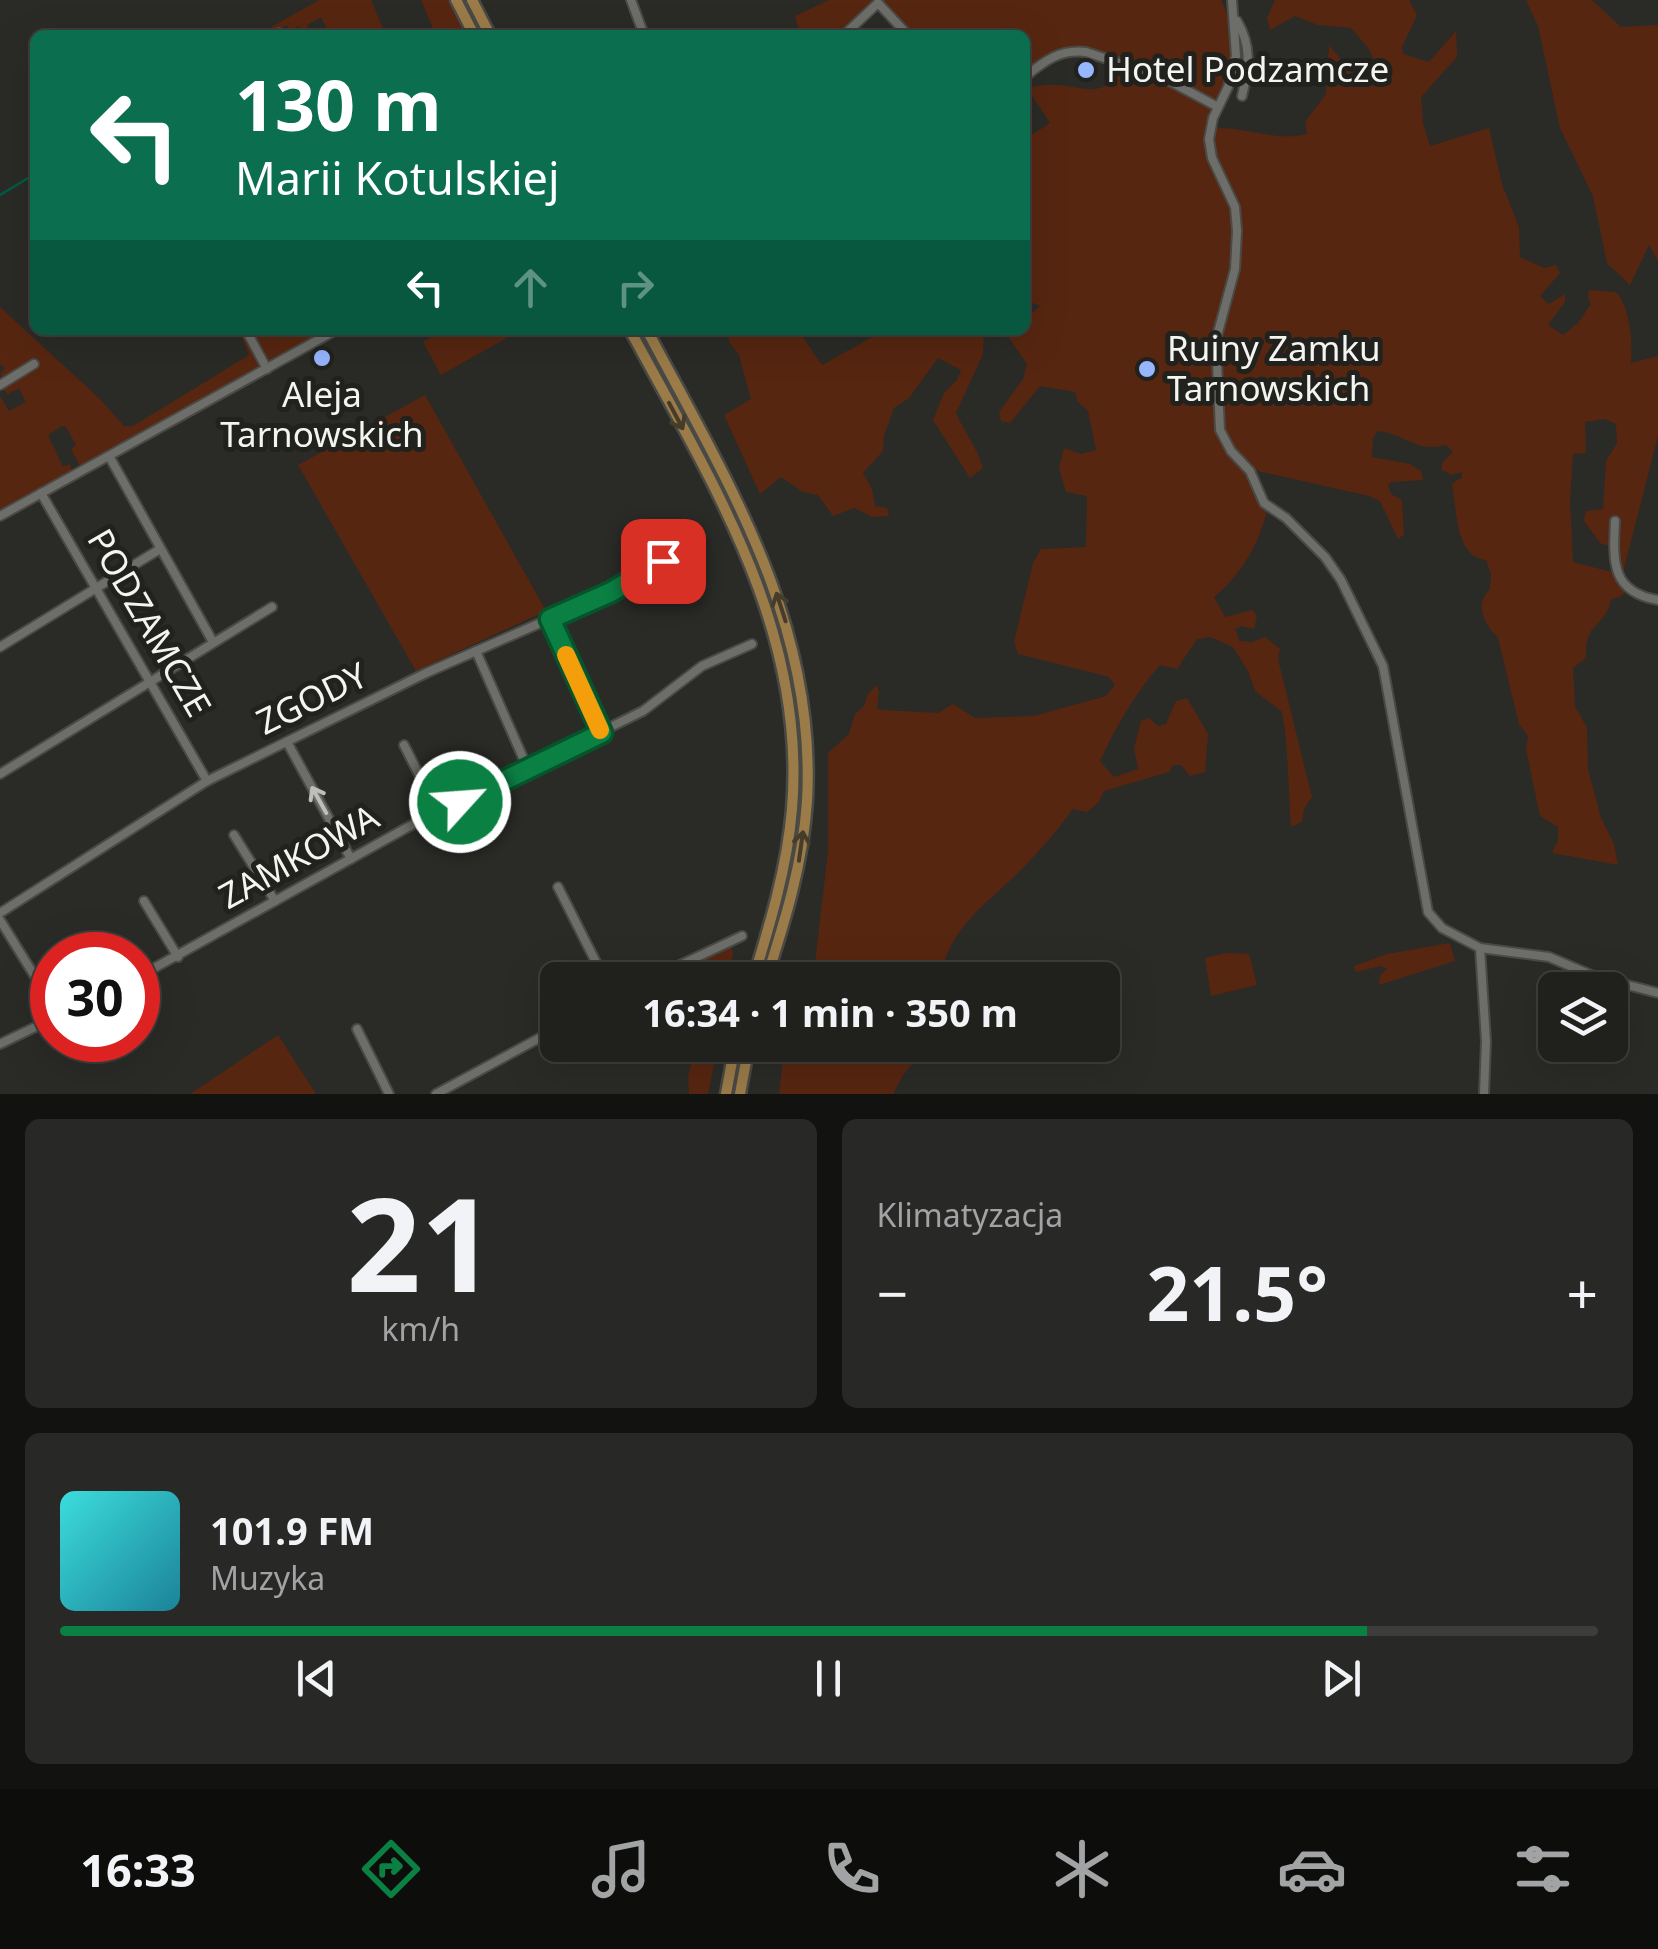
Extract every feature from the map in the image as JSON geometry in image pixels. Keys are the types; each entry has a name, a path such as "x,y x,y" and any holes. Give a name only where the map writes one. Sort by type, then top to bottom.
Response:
{"main road":[{"path":"456,0 471,30"},
{"path":"472,0 487,30"},
{"path":"633,335 744,546 764,598 783,669 792,746 792,807 780,886 757,962"},
{"path":"650,335 757,542 782,610 796,664 808,757 806,803 792,898 772,962"},
{"path":"726,1094 732,1062"},
{"path":"740,1094 746,1062"}],"street":[{"path":"631,0 642,30"},
{"path":"1232,0 1236,56 1232,77 1210,130 1210,148 1235,207 1237,231 1236,268 1216,340 1222,439 1250,471 1264,503 1286,518 1342,580 1383,666 1428,912 1442,928 1480,948 1549,956 1596,977 1658,994"},
{"path":"849,30 878,3 903,30"},
{"path":"1234,17 1248,39 1248,68 1242,96"},
{"path":"1030,73 1049,57 1086,52 1162,77 1218,107"},
{"path":"249,335 268,369"},
{"path":"0,516 327,335"},
{"path":"0,385 34,364"},
{"path":"109,456 214,642"},
{"name":"PODZAMCZE","path":"42,493 208,781"},
{"path":"1615,521 1614,549 1622,584 1634,594 1658,600"},
{"path":"0,647 160,549"},
{"name":"ZGODY","path":"0,916 208,781 476,651 611,592 663,561"},
{"path":"0,774 272,607"},
{"path":"550,619 602,733"},
{"name":"ZAMKOWA","path":"160,966 438,812 644,711 702,666 752,644"},
{"path":"476,651 528,769"},
{"path":"287,742 351,858"},
{"path":"404,745 438,812"},
{"path":"234,834 276,901"},
{"path":"558,887 596,962"},
{"path":"144,901 178,957"},
{"path":"0,916 30,967"},
{"path":"686,962 742,936"},
{"path":"1480,948 1486,1041 1484,1094"},
{"path":"357,1028 389,1094"},
{"path":"0,1044 30,1030"},
{"path":"436,1094 540,1038"}],"shaded area":[{"path":"319,0 371,0 384,30 328,30 321,17 307,25 309,30 301,30 299,26 289,30 287,25 266,30"},
{"path":"421,0 448,0 464,30 434,30"},
{"path":"829,0 873,0 842,30 799,30 795,16"},
{"path":"883,0 1221,0 1231,26 1233,50 1219,99 1211,100 1220,110 1216,128 1284,136 1307,134 1305,122 1326,94 1329,45 1352,73 1367,75 1376,65 1369,49 1351,28 1318,25 1295,16 1270,30 1267,18 1275,0 1409,0 1417,15 1402,47 1403,54 1429,62 1456,31 1457,57 1421,97 1430,146 1489,128 1502,184 1519,227 1520,257 1544,268 1556,265 1560,273 1540,296 1549,304 1565,294 1565,302 1548,325 1563,335 1578,323 1591,304 1589,290 1616,292 1630,326 1631,363 1658,356 1658,436 1621,580 1628,589 1611,599 1588,637 1586,658 1573,668 1575,706 1587,728 1588,769 1618,865 1552,853 1558,827 1540,816 1526,749 1528,736 1519,724 1498,638 1483,614 1491,574 1486,560 1468,551 1459,531 1452,484 1462,477 1462,472 1452,475 1442,470 1442,463 1453,452 1446,445 1417,445 1377,431 1372,457 1410,464 1421,471 1423,480 1388,485 1391,494 1402,500 1404,535 1398,539 1380,501 1369,496 1249,469 1268,507 1265,520 1241,568 1214,597 1225,617 1252,610 1257,616 1254,629 1235,629 1240,641 1265,637 1280,649 1278,659 1312,797 1302,822 1291,827 1282,712 1255,691 1233,647 1210,637 1197,639 1177,669 1160,665 1151,676 1100,761 1114,777 1138,769 1134,748 1141,721 1149,718 1158,726 1166,724 1176,701 1187,698 1208,734 1205,772 1190,776 1181,765 1173,765 1169,772 1104,791 1099,802 1087,812 1073,809 1029,862 960,931 944,962 815,962 828,851 828,753 849,734 855,714 877,685 877,708 882,710 938,713 953,704 975,718 1034,716 1106,696 1115,685 1109,677 1018,654 1014,642 1033,563 1041,549 1086,547 1087,496 1066,492 1059,468 1064,448 1081,454 1096,450 1088,411 1078,402 1075,392 1040,386 1010,423 1001,421 999,412 1023,379 1027,364 1009,338 1030,335 1030,315 1040,306 1030,302 1030,136 1050,123 1030,88 1101,88 1126,64 1085,50 1064,51 1030,69 1030,30 909,30","holes":["1605,419 1616,424 1617,443 1606,461 1603,509 1586,511 1584,521 1600,543 1615,548 1616,573 1573,562 1573,454 1586,453 1585,422"]},
{"path":"1526,0 1592,0 1621,27 1658,25 1658,261 1649,245 1630,285 1607,263 1593,196 1560,128 1538,26"},
{"path":"0,307 124,426 133,426 249,355 241,335 245,335 260,367 80,466 71,449 76,445 62,426 48,435 63,467 70,464 72,470 0,511 0,396 9,411 26,402 19,388 8,394 2,389 36,369 31,361 2,377 5,368 0,364"},
{"path":"252,335 312,335 313,338 269,362"},
{"path":"435,335 512,335 441,375 423,342"},
{"path":"728,335 801,335 822,365 876,335 984,335 983,354 956,413 983,468 970,478 933,420 944,393 961,370 938,358 909,398 894,408 883,451 863,473 875,506 887,508 889,516 873,517 854,508 833,516 818,495 803,492 781,477 760,494 724,415 751,399 739,355"},
{"path":"425,395 546,611 416,671 298,465"},
{"path":"731,942 731,962 689,962"},
{"path":"1450,943 1455,961 1379,985 1380,975 1387,969 1381,966 1356,972 1354,966 1387,954"},
{"path":"1226,953 1249,954 1257,985 1211,996 1205,958"},
{"path":"278,1035 316,1094 190,1094"},
{"path":"692,1062 715,1062 708,1094 689,1094"},
{"path":"783,1062 914,1062 893,1094 779,1094"}],"waterway":[{"path":"0,195 30,177"}],"slow traffic":[{"path":"566,655 600,730"}],"place":[{"name":"Hotel Podzamcze","path":"1086,70"},
{"name":"Aleja Tarnowskich","path":"322,358"},
{"name":"Ruiny Zamku Tarnowskich","path":"1147,369"}],"route":[{"path":"460,802 602,733 550,619 611,592 663,561"}]}
